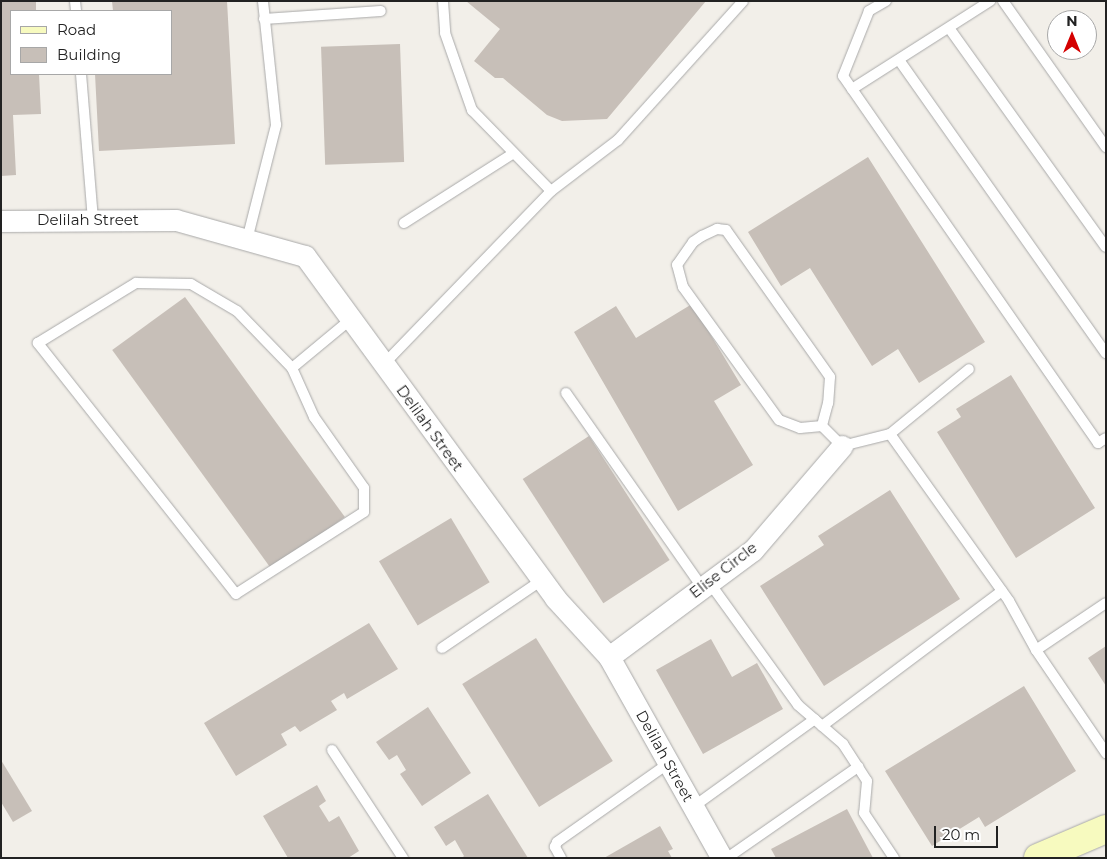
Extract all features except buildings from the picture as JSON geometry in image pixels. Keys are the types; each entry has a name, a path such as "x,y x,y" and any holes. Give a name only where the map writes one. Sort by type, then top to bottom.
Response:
{"street":[{"name":"Delilah Street","path":"1,221 176,220 306,256 542,580 609,657 722,858"},
{"name":"Elise Circle","path":"609,657 753,550 842,446"},
{"path":"1038,858 1106,829"}],"lane":[{"path":"247,240 276,125 263,1"},
{"path":"443,1 445,33 472,110 551,191"},
{"path":"384,364 551,191 618,140 743,1"},
{"path":"874,1 843,76 1098,443 1106,438"},
{"path":"869,11 886,1"},
{"path":"852,90 990,1"},
{"path":"1003,1 1106,147"},
{"path":"264,19 381,11"},
{"path":"949,28 1106,247"},
{"path":"899,60 1106,353"},
{"path":"81,75 93,220"},
{"path":"404,223 514,153"},
{"path":"717,229 726,230 803,335 830,377 828,403 822,426 800,428 779,420 683,287 677,265 693,242 717,229"},
{"path":"136,283 191,284 237,311 292,368 314,416 364,488 364,512 236,594 38,343 136,283"},
{"path":"292,368 351,319"},
{"path":"822,426 842,446 890,434 969,369"},
{"path":"566,393 706,585 798,705 842,744 867,780 864,813 894,858"},
{"path":"890,434 1002,591 1036,650 1106,753"},
{"path":"442,648 542,580"},
{"path":"693,807 819,722 1002,591"},
{"path":"1036,650 1106,603"},
{"path":"332,750 403,858"},
{"path":"561,858 555,847 557,842 669,764"},
{"path":"727,858 858,767"}]}
